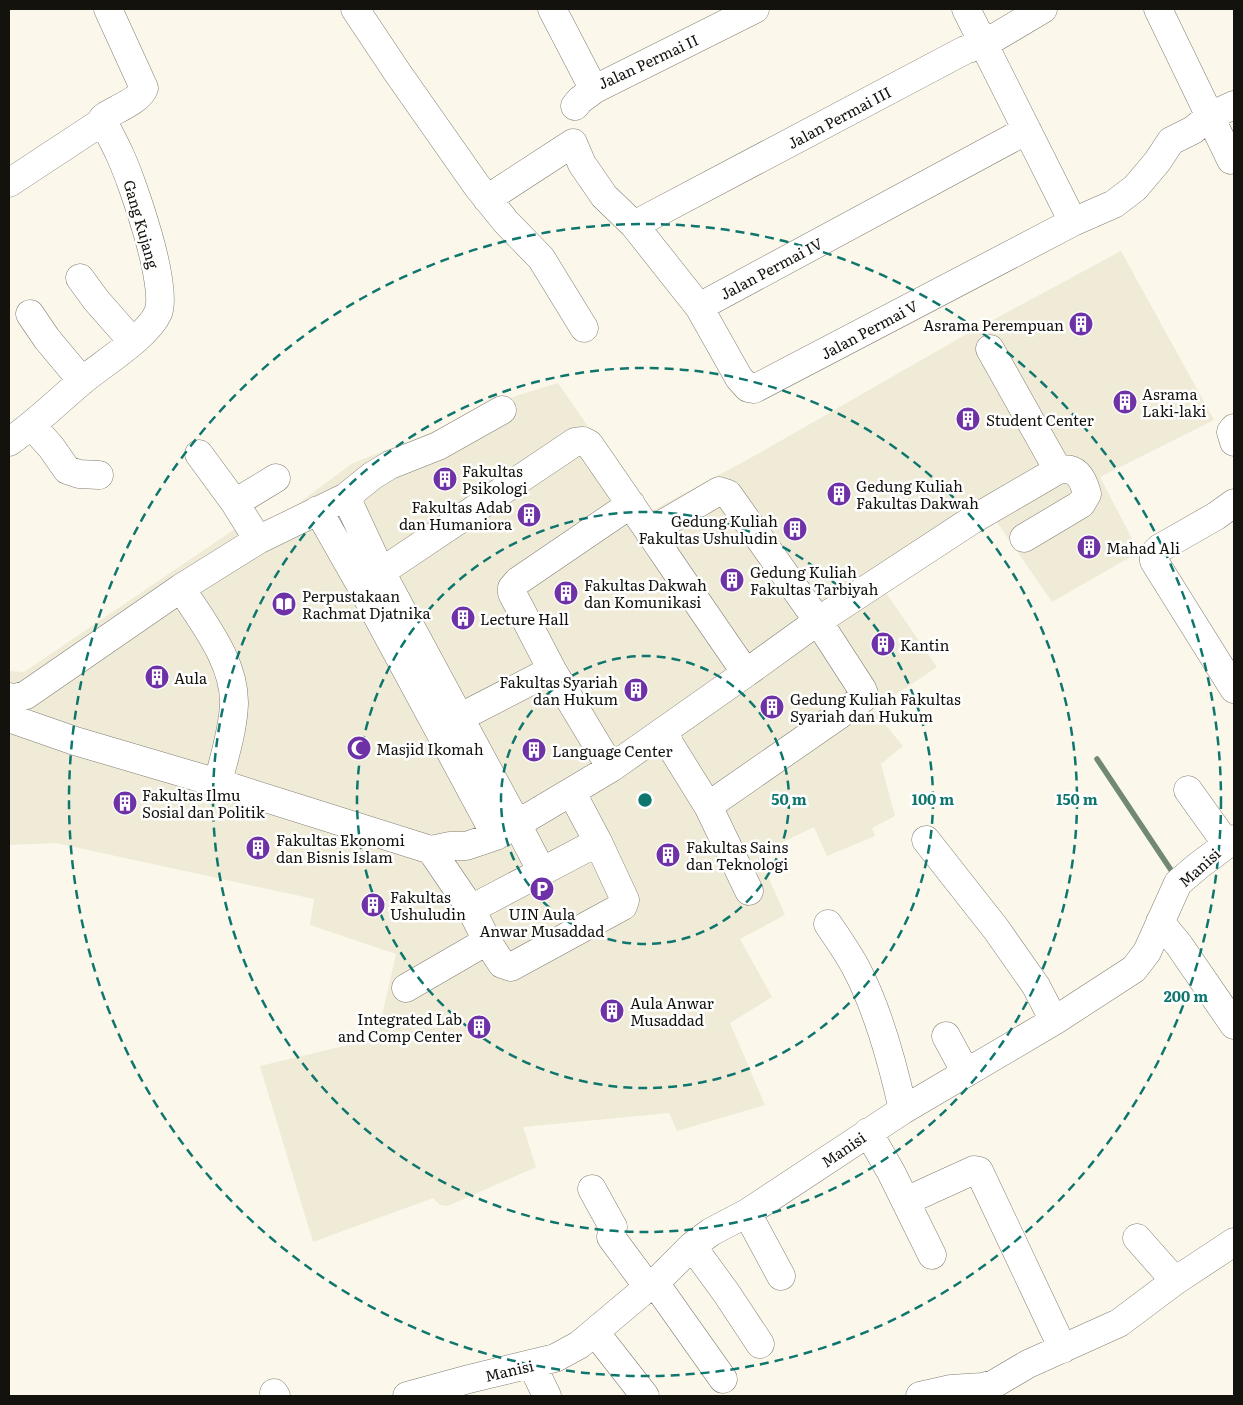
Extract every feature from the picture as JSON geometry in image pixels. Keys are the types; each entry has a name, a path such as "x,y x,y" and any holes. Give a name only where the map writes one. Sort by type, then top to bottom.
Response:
{"street":[{"path":"9,183 103,121 103,118 107,115 142,94 144,88 108,9"},
{"path":"355,9 487,199 506,222 541,258 584,328"},
{"name":"Jalan Permai II","path":"552,9 591,84 585,98 755,9"},
{"path":"966,9 1073,222 1114,204 1135,188 1157,162 1168,145 1176,138 1193,130 1210,116 1234,105"},
{"name":"Jalan Permai III","path":"634,225 965,50 984,44 1043,9"},
{"path":"1158,9 1231,160"},
{"name":"Gang Kujang","path":"9,442 32,426 82,381 132,341 148,327 158,312 161,301 150,240 121,156 103,121"},
{"name":"Jalan Permai IV","path":"699,307 1016,136 1028,132"},
{"path":"487,199 573,143 582,164 604,196 634,225 699,307"},
{"name":"Jalan Permai V","path":"699,307 739,378 748,388 754,389 1073,222"},
{"path":"80,278 96,300 132,341"},
{"path":"30,314 47,339 82,381"},
{"path":"990,349 1058,470"},
{"path":"502,410 438,446 390,465 372,476 346,498 258,540 181,588 26,695 14,709 75,741 218,783 431,850 450,846 466,846 507,830 572,793 611,768 818,621 972,520 1058,470 1067,468 1076,473 1084,483 1087,494 1082,504 1024,538"},
{"path":"32,426 67,470 79,474 99,475"},
{"path":"1234,428 1231,432 1234,442"},
{"path":"371,578 575,442 583,441 589,444 746,673"},
{"path":"199,454 235,503 258,540"},
{"path":"235,503 276,478"},
{"path":"648,532 719,491 726,492 818,621 864,694 862,699 708,806"},
{"path":"346,498 371,578 507,830 542,872"},
{"path":"1234,503 1216,516 1160,548 1153,556 1154,561 1234,689"},
{"path":"611,768 552,670 512,593 512,588 518,581 631,504"},
{"path":"318,510 371,578 459,718 507,830"},
{"path":"181,588 221,653 231,679 234,703 230,735 218,783"},
{"path":"459,718 552,670"},
{"path":"662,732 708,806 749,891"},
{"path":"1188,790 1230,841"},
{"path":"431,850 471,909 502,964 511,967 621,908 625,900 598,842 572,793"},
{"path":"926,840 996,929 1036,986 1054,1021"},
{"name":"Manisi","path":"414,1395 489,1386 532,1365 555,1358 579,1345 651,1285 692,1246 726,1223 747,1213 903,1110 1054,1021 1134,969 1147,952 1178,883 1230,841"},
{"path":"471,909 598,842"},
{"path":"1160,922 1179,945 1234,1024"},
{"path":"828,924 857,968 868,992 895,1074 903,1110"},
{"path":"406,988 487,940"},
{"path":"946,1036 966,1073"},
{"path":"868,1132 906,1201 932,1255"},
{"path":"906,1201 974,1170 979,1170 1064,1349"},
{"path":"592,1189 612,1227 611,1237 651,1285 723,1379"},
{"path":"747,1213 781,1276"},
{"path":"1137,1238 1175,1281"},
{"path":"920,1396 951,1389 984,1392 1028,1364 1119,1322 1175,1281 1234,1242"},
{"path":"692,1246 760,1344"},
{"path":"594,1332 645,1396"},
{"path":"532,1365 547,1396"}],"shaded area":[{"path":"1121,251 1214,420 1100,477 1139,552 1052,602 992,515 882,587 937,667 873,710 903,746 881,764 895,816 872,828 875,836 827,856 814,827 758,854 785,915 740,939 772,997 730,1023 765,1105 677,1131 669,1113 523,1127 536,1167 448,1206 440,1205 433,1198 313,1242 260,1066 377,1038 396,954 310,925 314,899 56,843 9,845 9,671 24,672 232,531 288,511 353,463 516,396 558,383 648,513 756,455 965,335"}],"waterway":[{"path":"1097,759 1175,876"}],"place":[{"name":"Asrama Perempuan","path":"1081,324"},
{"name":"Asrama Laki-laki","path":"1125,402"},
{"name":"Student Center","path":"968,419"},
{"name":"Fakultas Psikologi","path":"445,479"},
{"name":"Gedung Kuliah Fakultas Dakwah","path":"839,494"},
{"name":"Fakultas Adab dan Humaniora","path":"529,515"},
{"name":"Gedung Kuliah Fakultas Ushuludin","path":"795,529"},
{"name":"Mahad Ali","path":"1089,547"},
{"name":"Gedung Kuliah Fakultas Tarbiyah","path":"732,580"},
{"name":"Fakultas Dakwah dan Komunikasi","path":"566,593"},
{"name":"Perpustakaan Rachmat Djatnika","path":"284,604"},
{"name":"Lecture Hall","path":"463,618"},
{"name":"Kantin","path":"883,644"},
{"name":"Aula","path":"157,677"},
{"name":"Fakultas Syariah dan Hukum","path":"636,690"},
{"name":"Gedung Kuliah Fakultas Syariah dan Hukum","path":"772,707"},
{"name":"Masjid Ikomah","path":"359,748"},
{"name":"Language Center","path":"534,750"},
{"name":"Fakultas Ilmu Sosial dan Politik","path":"125,803"},
{"name":"Fakultas Ekonomi dan Bisnis Islam","path":"258,848"},
{"name":"Fakultas Sains dan Teknologi","path":"668,855"},
{"name":"UIN Aula Anwar Musaddad","path":"542,889"},
{"name":"Fakultas Ushuludin","path":"373,905"},
{"name":"Aula Anwar Musaddad","path":"612,1011"},
{"name":"Integrated Lab and Comp Center","path":"479,1027"}]}
